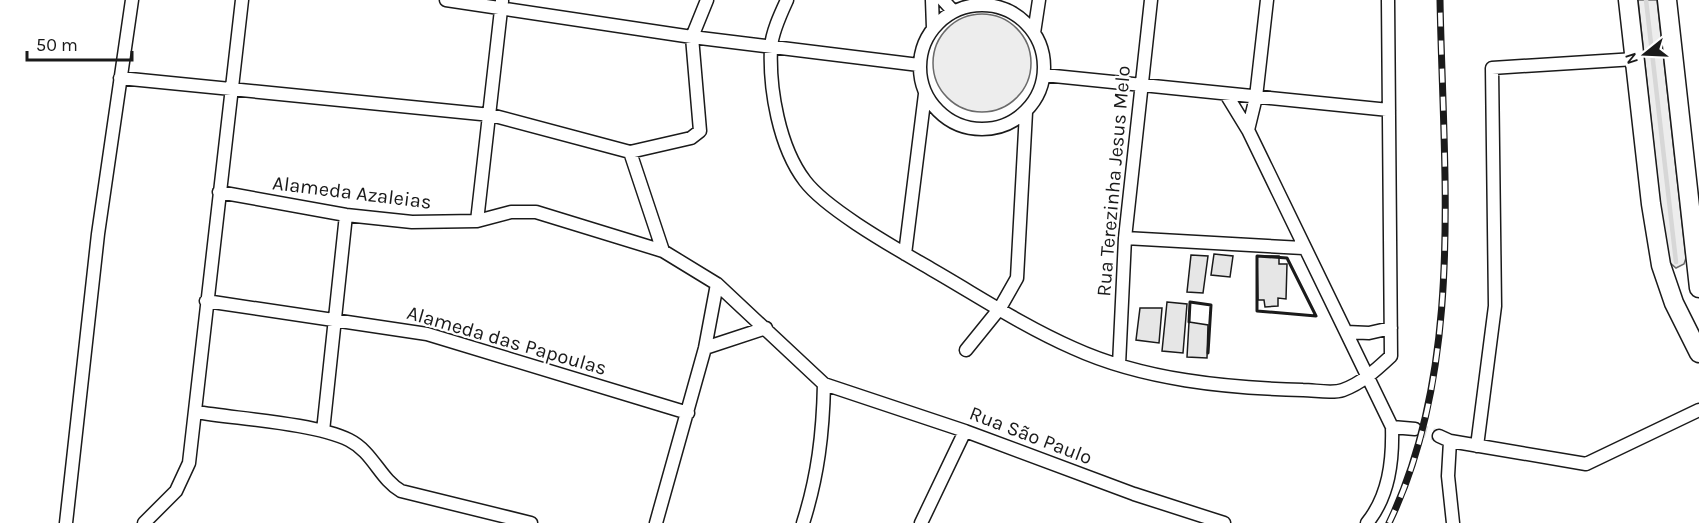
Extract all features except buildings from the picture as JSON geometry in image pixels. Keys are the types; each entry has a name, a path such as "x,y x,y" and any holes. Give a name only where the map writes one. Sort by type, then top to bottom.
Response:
{"main road":[{"path":"1628,0 1651,204 1666,280 1674,303 1699,353"},
{"path":"1666,0 1698,279 1674,285 1666,280"}],"street":[{"path":"66,523 98,234 132,0"},
{"path":"144,523 176,491 189,463 230,87 242,0"},
{"path":"446,0 502,3 692,37 919,64"},
{"path":"120,78 491,114 630,152 692,138 700,131 692,37 707,0"},
{"path":"787,0 771,45 773,80 780,126 803,179 817,195 905,254 1037,331 1075,350 1119,365 1160,375 1252,389 1341,391 1369,376 1391,356 1388,0"},
{"path":"932,0 933,28"},
{"path":"943,0 953,11"},
{"path":"1034,33 1039,0"},
{"name":"Rua Terezinha Jesus Melo","path":"1119,365 1125,238 1140,83 1151,0"},
{"path":"1248,130 1256,97 1268,0"},
{"path":"477,221 502,3"},
{"path":"970,5 989,5 1014,14 1034,33 1043,53 1044,75 1038,95 1026,112 1004,125 980,130 963,127 948,120 935,108 926,94 919,64 923,45 933,28 953,11 970,5"},
{"path":"1477,446 1495,306 1492,68 1635,59"},
{"path":"1044,75 1389,110"},
{"path":"905,254 926,94"},
{"path":"1226,94 1248,130 1303,248 1369,376 1392,427 1393,447 1384,498 1367,523"},
{"path":"966,351 1012,290 1019,266 1026,112"},
{"path":"630,152 663,251"},
{"name":"Alameda Azaleias","path":"219,192 346,215 412,222 477,221 511,212 536,212 663,251 717,284 824,384"},
{"path":"323,431 337,320 346,215"},
{"path":"1125,238 1303,248"},
{"path":"656,523 705,348 717,284"},
{"name":"Alameda das Papoulas","path":"206,301 428,334 688,413"},
{"path":"705,348 766,328"},
{"path":"1346,332 1369,333 1391,328"},
{"path":"803,523 814,487 822,442 824,384"},
{"name":"Rua São Paulo","path":"824,384 965,431 1198,520 1224,523"},
{"path":"1453,523 1444,438 1477,446 1586,464 1699,410"},
{"path":"196,412 323,431 349,440 362,448 386,480 401,491 497,519 531,523"},
{"path":"1392,427 1415,429"},
{"path":"921,523 965,431"}],"shaded area":[{"path":"1638,0 1657,0 1686,258 1684,264 1676,268 1668,261 1665,248"},
{"path":"982,14 1001,18 1017,28 1027,44 1031,63 1027,82 1017,98 1001,108 982,112 963,108 947,98 937,82 933,63 937,44 947,28 963,18"}],"waterway":[{"path":"1646,0 1676,262"}],"tunnel":[{"path":"1415,429 1439,436"}],"railway":[{"path":"1389,523 1413,462 1429,399 1439,333 1444,266 1445,199 1440,0"}],"wall":[{"path":"1257,256 1287,258 1316,316 1257,311 1257,256"},
{"path":"1189,322 1190,302 1211,305 1208,353"}]}
